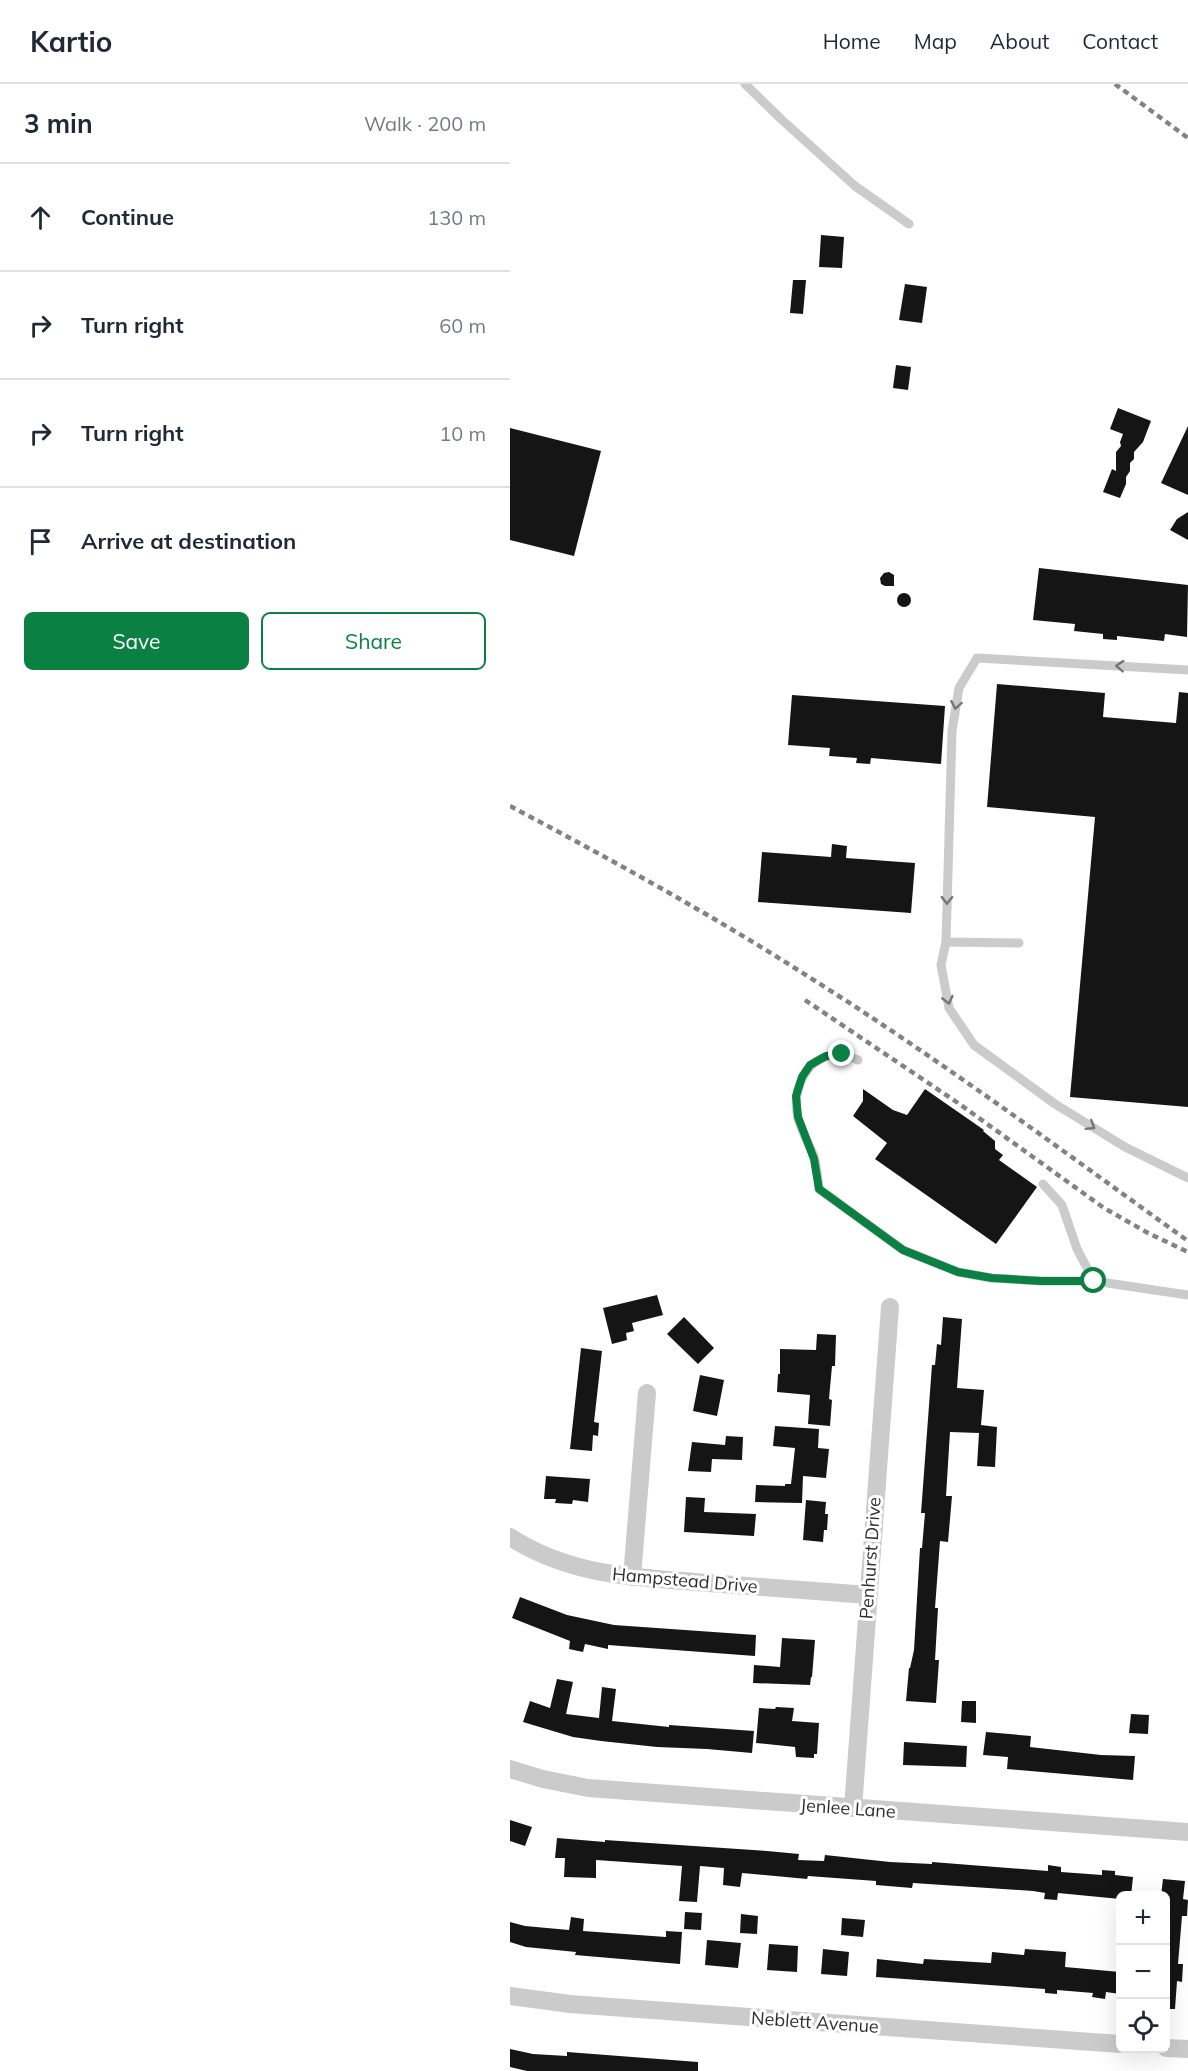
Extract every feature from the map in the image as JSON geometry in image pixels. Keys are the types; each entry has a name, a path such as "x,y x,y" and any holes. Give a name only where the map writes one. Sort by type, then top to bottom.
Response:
{"street":[{"name":"Penhurst Drive","path":"853,1808 890,1307"},
{"path":"633,1577 647,1393"},
{"name":"Hampstead Drive","path":"510,1537 542,1556 580,1569 633,1577 868,1595"},
{"name":"Jenlee Lane","path":"510,1768 543,1779 588,1788 1188,1832"},
{"name":"Neblett Avenue","path":"510,1996 570,2004 1116,2044"},
{"path":"1170,2048 1188,2049"}],"lane":[{"path":"745,84 781,120 855,186 909,224"},
{"path":"1183,670 977,658 959,688 952,731 946,942 941,965 949,1008 974,1045 1075,1116 1125,1147 1188,1178"},
{"path":"946,942 1019,943"},
{"path":"858,1060 842,1054 826,1056 810,1065 802,1077 796,1096 798,1117 814,1159 819,1189 903,1250 958,1272 992,1278 1094,1281 1188,1295"},
{"path":"1043,1184 1062,1205 1077,1249 1094,1281"}],"building":[{"path":"821,235 844,237 842,268 819,267"},
{"path":"793,280 806,280 803,314 790,313"},
{"path":"905,284 927,287 922,323 899,320"},
{"path":"896,365 911,367 908,390 893,388"},
{"path":"1118,408 1151,421 1143,442 1134,452 1134,459 1130,463 1130,471 1120,498 1103,492 1112,469 1116,471 1116,452 1121,446 1123,434 1110,429"},
{"path":"1188,426 1188,495 1161,483"},
{"path":"510,428 601,451 574,556 510,540"},
{"path":"1188,512 1188,540 1170,530 1177,519"},
{"path":"1039,568 1188,585 1187,637 1165,634 1164,641 1117,636 1117,640 1103,639 1103,634 1074,631 1075,624 1033,620"},
{"path":"889,572 894,575 894,586 881,584 880,578 884,573"},
{"path":"901,593 907,593 911,600 907,607 901,607 897,603 897,597"},
{"path":"997,684 1105,693 1103,717 1176,723 1179,692 1188,693 1188,1107 1070,1097 1095,817 987,807"},
{"path":"792,695 945,706 941,764 871,758 870,764 856,763 857,758 829,756 830,748 788,745"},
{"path":"832,844 847,846 846,858 915,863 911,913 758,902 762,852 831,857"},
{"path":"863,1089 893,1110 907,1115 925,1089 984,1130 995,1141 995,1149 1003,1155 999,1160 1037,1187 996,1244 875,1159 887,1143 853,1116 863,1101"},
{"path":"657,1295 663,1315 632,1323 634,1331 626,1333 627,1340 612,1344 603,1308"},
{"path":"684,1317 714,1348 698,1364 667,1334"},
{"path":"943,1317 962,1319 957,1388 984,1390 981,1425 997,1427 995,1467 977,1466 979,1433 950,1432 946,1496 952,1496 948,1542 940,1541 935,1608 938,1608 935,1660 939,1660 936,1703 906,1701 909,1668 914,1650 920,1548 922,1548 925,1513 921,1513 932,1365 935,1365 937,1344 941,1345"},
{"path":"817,1334 836,1335 835,1366 832,1366 829,1399 832,1400 830,1426 808,1424 810,1395 777,1392 780,1349 816,1350"},
{"path":"581,1348 602,1351 594,1422 599,1423 598,1436 593,1435 592,1451 570,1449"},
{"path":"700,1375 724,1380 717,1416 693,1411"},
{"path":"775,1426 819,1429 818,1448 829,1449 826,1478 803,1476 802,1503 755,1502 756,1485 785,1486 785,1484 791,1484 795,1448 773,1446"},
{"path":"726,1436 743,1437 742,1460 712,1459 711,1472 688,1471 692,1442 725,1445"},
{"path":"546,1476 590,1479 588,1502 573,1500 572,1504 555,1503 556,1499 544,1499"},
{"path":"686,1497 705,1498 704,1512 756,1514 754,1536 684,1532"},
{"path":"806,1500 826,1502 827,1530 824,1530 823,1542 803,1540"},
{"path":"520,1597 567,1615 614,1625 756,1635 755,1656 608,1645 608,1649 585,1644 583,1652 569,1649 570,1641 512,1618"},
{"path":"782,1638 815,1640 810,1685 753,1683 754,1665 780,1667"},
{"path":"557,1679 573,1682 566,1714 599,1718 602,1687 616,1689 612,1721 669,1727 669,1725 754,1731 752,1753 601,1741 573,1737 523,1722 530,1701 550,1708"},
{"path":"962,1701 976,1701 976,1723 961,1722"},
{"path":"776,1707 794,1708 792,1721 819,1723 817,1754 814,1754 814,1758 796,1757 795,1747 756,1743 759,1708 775,1709"},
{"path":"1131,1714 1149,1715 1148,1734 1129,1733"},
{"path":"986,1732 1031,1736 1030,1747 1101,1755 1135,1756 1133,1780 1007,1769 1008,1757 983,1755"},
{"path":"904,1742 967,1746 966,1767 903,1765"},
{"path":"510,1820 532,1827 525,1846 510,1841"},
{"path":"557,1838 767,1851 799,1854 798,1860 824,1861 825,1855 890,1862 932,1864 932,1862 1048,1871 1048,1865 1061,1867 1061,1872 1102,1875 1102,1870 1115,1871 1115,1875 1133,1877 1132,1891 1116,1891 1116,1899 1058,1893 1057,1900 1044,1899 1045,1893 1033,1891 913,1883 912,1888 876,1885 876,1881 808,1876 807,1879 742,1873 740,1887 723,1885 724,1868 700,1866 697,1902 679,1901 682,1866 596,1860 596,1878 564,1877 565,1858 555,1858"},
{"path":"1163,1879 1185,1881 1183,1899 1188,1900 1187,1916 1182,1916 1178,1964 1183,1964 1182,1982 1177,1981 1175,2009 1170,2009 1170,1891 1162,1891"},
{"path":"685,1912 702,1913 701,1930 684,1929"},
{"path":"741,1914 758,1916 757,1934 740,1933"},
{"path":"571,1917 584,1919 583,1931 666,1937 666,1931 682,1932 680,1964 575,1955 576,1952 526,1947 510,1942 510,1922 525,1926 569,1930"},
{"path":"842,1918 865,1920 863,1937 841,1935"},
{"path":"707,1940 741,1943 738,1968 705,1965"},
{"path":"769,1944 798,1946 797,1972 767,1970"},
{"path":"823,1949 849,1952 847,1976 821,1974"},
{"path":"1025,1949 1066,1952 1065,1967 1116,1972 1116,1993 1106,1992 1105,1999 1092,1997 1093,1993 1057,1990 1057,1994 1045,1993 1045,1989 876,1977 877,1959 923,1964 924,1959 991,1963 992,1952 1024,1955"},
{"path":"510,2049 533,2054 567,2056 567,2052 698,2062 698,2071 527,2071 510,2067"}],"railway":[{"path":"1115,84 1188,138"},
{"path":"510,806 661,888 809,977 953,1073 1188,1241"},
{"path":"805,1000 958,1103 1104,1208 1188,1252"}],"route":[{"path":"842,1054 826,1056 810,1065 802,1077 796,1096 798,1117 814,1159 819,1189 903,1250 958,1272 992,1278 1094,1281"}]}
